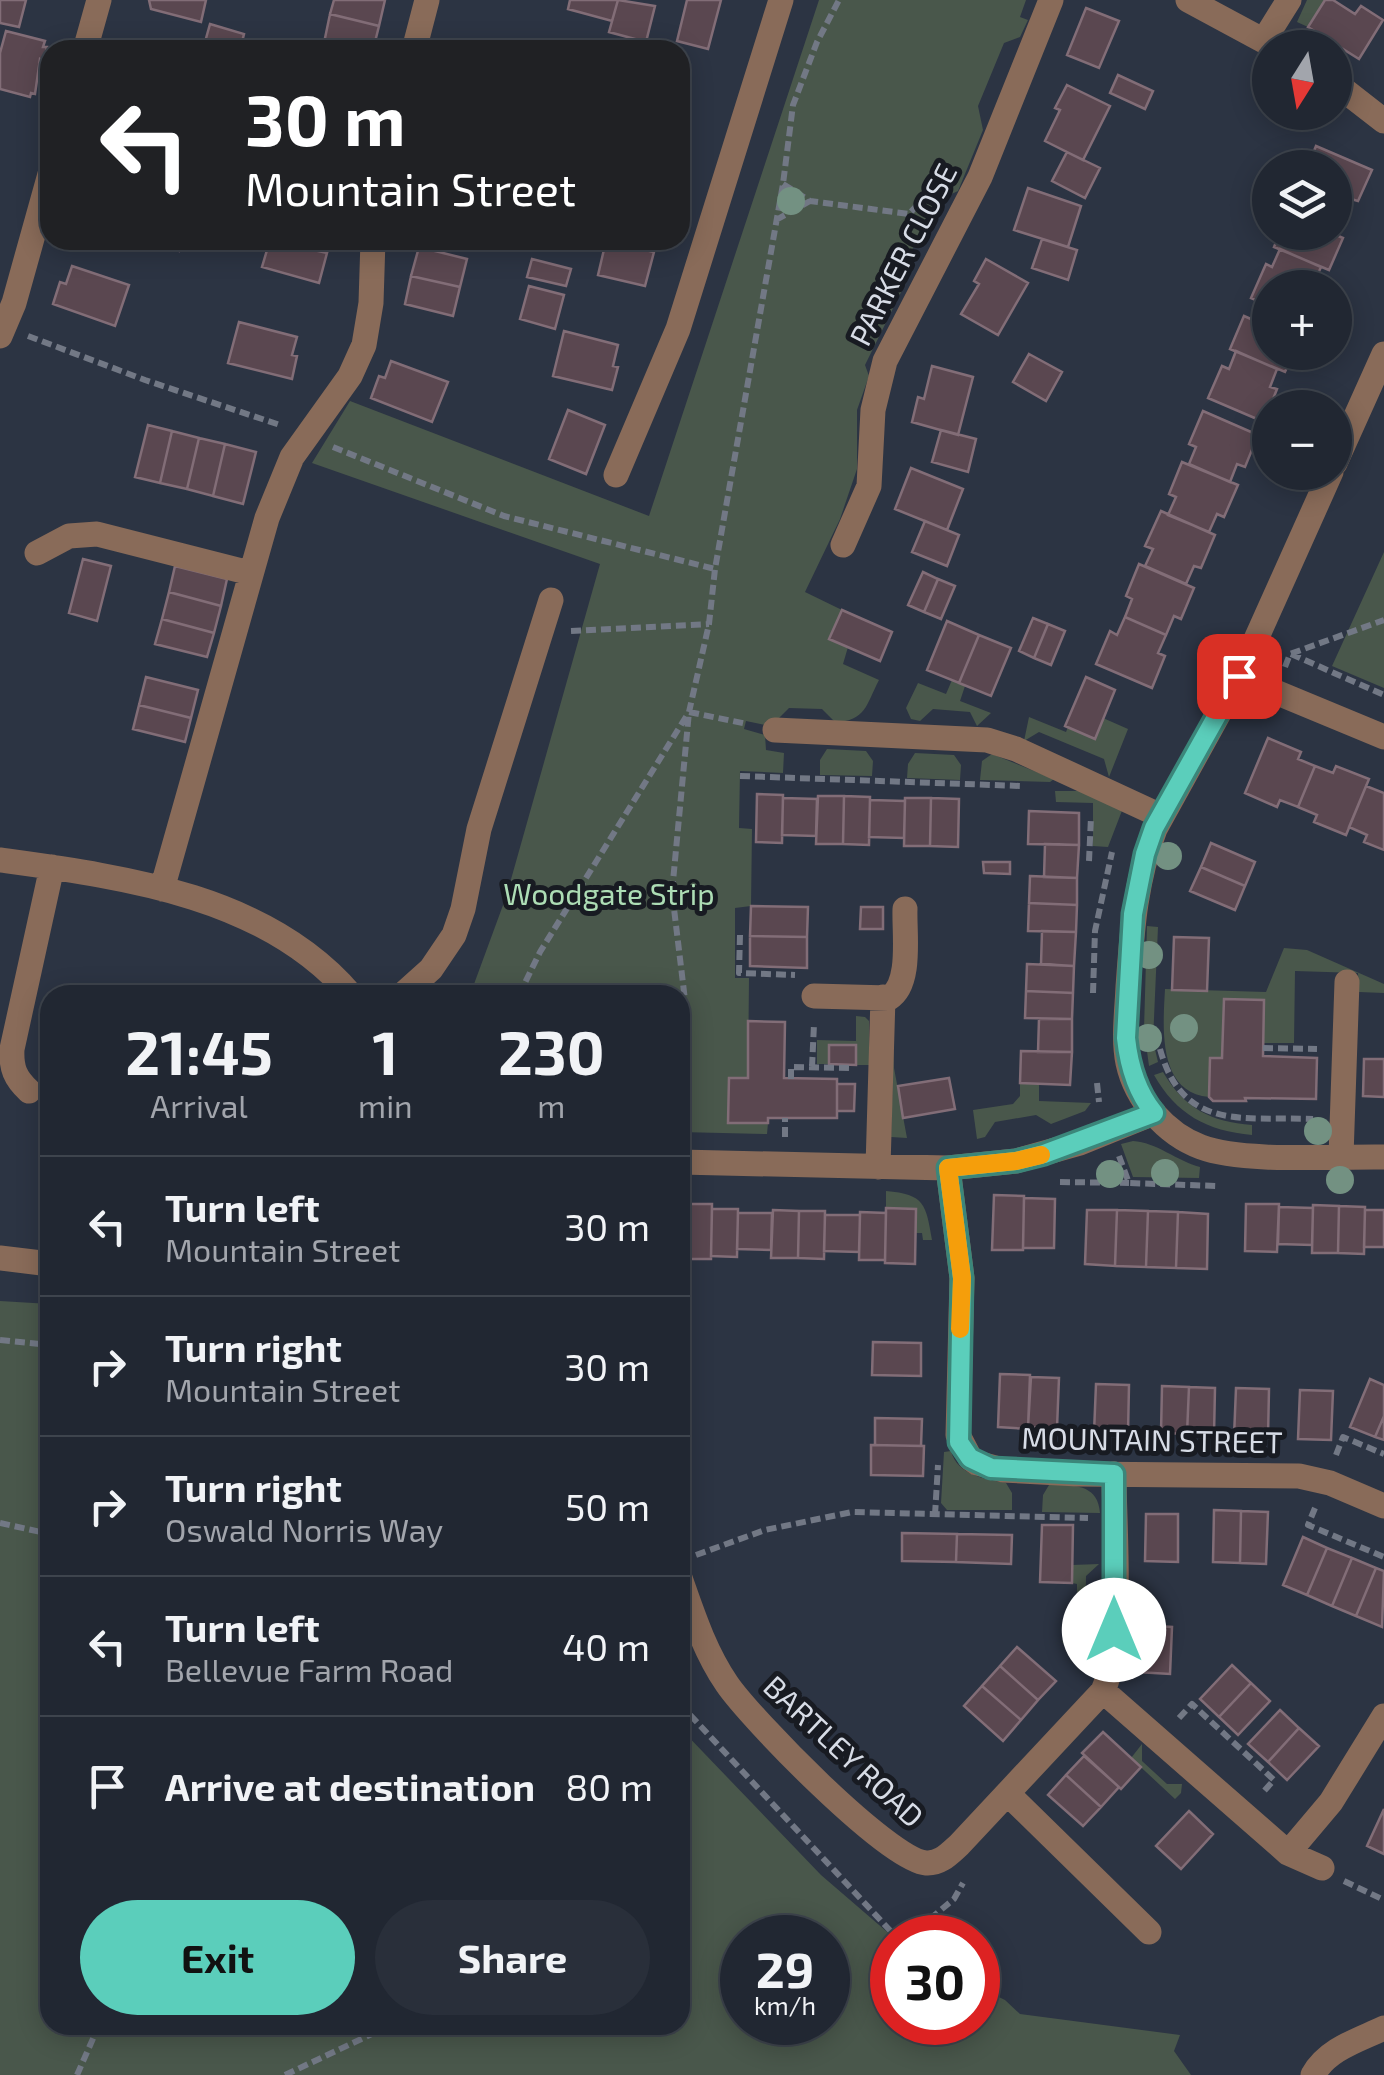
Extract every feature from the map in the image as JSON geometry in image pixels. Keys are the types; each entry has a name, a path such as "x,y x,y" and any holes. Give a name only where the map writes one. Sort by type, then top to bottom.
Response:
{"street":[{"path":"88,40 99,0"},
{"path":"417,40 427,0"},
{"path":"616,475 678,329 781,0"},
{"name":"PARKER CLOSE","path":"842,545 869,486 873,410 885,362 980,177 1051,0"},
{"path":"1188,0 1252,34"},
{"path":"1276,30 1289,0"},
{"path":"1352,96 1384,121"},
{"path":"5,315 40,205"},
{"path":"162,889 250,573 281,482 306,434 350,376 364,345 371,304 373,250"},
{"path":"1352,425 1384,354"},
{"path":"1323,490 1239,676 1161,816 1138,879 1126,1026 1128,1064 1154,1113 1174,1133 1216,1152 1384,1157"},
{"path":"36,553 69,536 97,534 250,573"},
{"path":"413,985 431,969 454,935 464,909 480,829 550,600"},
{"path":"1239,676 1384,737"},
{"path":"774,730 987,740 1016,749 1161,816"},
{"path":"0,860 162,889 229,911 290,940 314,956 342,985"},
{"path":"30,1091 16,1078 12,1049 52,868"},
{"path":"814,996 882,997 898,992 902,981 905,908"},
{"path":"1341,1156 1346,982"},
{"path":"878,1166 882,997"},
{"path":"690,1162 948,1168 1016,1161 1154,1113"},
{"name":"MOUNTAIN STREET","path":"948,1168 962,1278 958,1424 964,1450 978,1464 1003,1470 1300,1476 1330,1483 1384,1506"},
{"path":"0,1258 40,1263"},
{"path":"1114,1474 1114,1630 1103,1691 1288,1854 1322,1868"},
{"name":"BARTLEY ROAD","path":"690,1605 706,1648 726,1684 789,1754 906,1856 932,1863 959,1845 1103,1691"},
{"path":"1288,1854 1331,1802 1384,1716"},
{"path":"1008,1794 1149,1932"},
{"path":"1312,2075 1333,2052 1384,2028"}],"path":[{"path":"683,985 672,892 689,712 709,624 793,105 817,42 839,0"},
{"path":"783,184 810,201 909,214 943,176 980,177"},
{"path":"776,220 810,201"},
{"path":"5,315 113,369 306,434 504,516 715,569"},
{"path":"1274,690 1290,654 1384,620"},
{"path":"540,632 709,624"},
{"path":"1290,654 1384,695"},
{"path":"689,712 774,730"},
{"path":"524,985 540,952 689,712"},
{"path":"740,776 1032,786"},
{"path":"1090,861 1091,805"},
{"path":"1159,1036 1166,1068 1178,1088 1211,1113 1228,1119 1342,1121"},
{"path":"1263,1048 1344,1050"},
{"path":"790,1079 791,1068 865,1069"},
{"path":"0,1340 40,1344"},
{"path":"690,1557 765,1530 852,1512 1114,1519"},
{"path":"0,1523 40,1532"},
{"path":"1159,1741 1192,1704 1274,1780 1243,1815"},
{"path":"690,1715 876,1915"},
{"path":"937,1915 954,1900 962,1885 959,1845"},
{"path":"1322,1868 1384,1900"},
{"path":"77,2075 95,2035"},
{"path":"285,2075 371,2035"}],"green space":[{"name":"Woodgate Strip","path":"819,0 1026,0 1020,17 1028,20 1020,37 1004,43 978,106 983,130 958,191 943,198 910,253 910,274 865,365 869,376 857,410 857,469 840,519 805,592 842,610 830,639 848,647 843,664 879,680 864,710 853,719 835,722 822,709 789,708 765,725 746,721 744,729 765,735 766,750 784,753 783,773 740,771 739,828 752,829 751,906 735,908 735,978 749,978 748,1078 729,1078 728,1122 768,1123 767,1134 690,1132 690,985 474,985 506,897 600,564 312,463 350,401 649,516"},
{"path":"1307,0 1325,0 1308,27 1297,22"},
{"path":"1384,552 1384,688 1332,666"},
{"path":"952,680 965,686 960,701 991,713 977,726 970,712 933,709 920,721 911,719 906,708 918,683 946,694"},
{"path":"1029,717 1066,732 1068,727 1103,718 1128,729 1109,777 1104,759 1039,732 1024,741"},
{"path":"827,749 866,751 873,761 872,776 820,775 820,760"},
{"path":"915,753 954,755 961,765 960,780 907,778 908,764"},
{"path":"992,754 1054,779 980,780 982,761"},
{"path":"1055,791 1083,791 1123,808 1108,847 1093,846 1093,803 1056,802"},
{"path":"1147,926 1158,927 1153,1041 1158,1062 1149,1066 1144,1029"},
{"path":"1284,948 1307,950 1384,984 1384,993 1359,992 1358,973 1295,971 1294,1043 1263,1043 1264,1000 1224,999 1222,1058 1210,1058 1209,1097 1192,1092 1180,1083 1167,1055 1165,989 1266,992"},
{"path":"856,1016 869,1021 869,1065 856,1065 856,1045 829,1045 829,1064 817,1064 817,1040 856,1041"},
{"path":"894,1038 894,1068 907,1138 891,1137"},
{"path":"1163,1072 1190,1104 1224,1121 1252,1125 1252,1135 1207,1125 1194,1118 1163,1089 1154,1075"},
{"path":"1020,1083 1039,1084 1039,1101 1091,1103 1085,1111 1051,1124 1036,1115 995,1122 985,1137 977,1139 973,1110 1013,1104 1020,1096"},
{"path":"1133,1141 1200,1167 1199,1178 1133,1177 1121,1144"},
{"path":"886,1191 909,1195 921,1204 932,1240 923,1240 922,1233 916,1233 916,1209 886,1208"},
{"path":"0,1301 40,1303 40,2035 690,2035 690,1738 821,1875 870,1917 870,2045 1000,2045 1000,1998 1020,2014 1180,2035 1174,2051 1191,2075 0,2075"},
{"path":"951,1451 966,1471 1006,1483 1012,1493 1012,1510 947,1510 941,1503 944,1452"},
{"path":"1049,1485 1089,1491 1100,1513 1042,1512 1043,1495"},
{"path":"1099,1564 1086,1576 1085,1644 1097,1655 1096,1661 1083,1662 1062,1642 1077,1624 1077,1584 1072,1583 1072,1565"},
{"path":"1142,1744 1142,1761 1167,1784 1182,1784 1175,1799 1131,1758"}],"building":[{"path":"0,0 26,0 19,27 0,23"},
{"path":"149,0 206,0 201,22 151,9"},
{"path":"334,0 385,0 379,26 330,14"},
{"path":"570,0 618,0 612,21 568,9"},
{"path":"618,0 655,6 646,40 609,32"},
{"path":"687,0 721,0 708,49 690,44 690,40 677,40"},
{"path":"1325,0 1333,0 1355,14 1361,6 1383,20 1359,59 1352,55 1352,30 1308,27"},
{"path":"1086,8 1119,21 1099,68 1067,55"},
{"path":"330,14 379,26 376,40 325,40"},
{"path":"210,24 244,34 242,40 206,40"},
{"path":"6,31 41,40 35,94 30,97 0,89 0,53"},
{"path":"1118,75 1153,91 1145,109 1110,93"},
{"path":"1067,85 1110,106 1083,160 1045,141"},
{"path":"1067,152 1100,168 1085,198 1052,181"},
{"path":"1352,161 1372,170 1358,201 1352,199"},
{"path":"1028,188 1081,206 1068,247 1014,230"},
{"path":"1042,239 1077,250 1068,280 1032,268"},
{"path":"267,250 327,253 319,283 262,267"},
{"path":"418,250 467,259 460,287 411,276"},
{"path":"604,250 654,252 645,286 598,275"},
{"path":"1281,250 1338,250 1329,270"},
{"path":"1282,250 1321,267 1263,270 1266,264 1272,267"},
{"path":"532,259 571,269 566,286 527,277"},
{"path":"986,259 1028,283 998,335 961,314 979,284 974,281"},
{"path":"72,266 129,285 115,326 53,304 60,282 66,284"},
{"path":"411,276 460,287 453,316 405,304"},
{"path":"529,286 564,295 555,329 520,319"},
{"path":"1244,316 1251,319 1252,358 1230,349"},
{"path":"239,322 297,337 292,379 228,363"},
{"path":"564,331 618,345 612,390 553,376"},
{"path":"1236,351 1252,358 1252,370 1277,370 1270,387 1277,390 1252,390 1252,417 1208,398 1222,366 1229,369"},
{"path":"1029,354 1062,372 1046,401 1013,382"},
{"path":"391,361 448,382 432,422 371,398 379,376 385,378"},
{"path":"932,366 973,377 958,435 912,422 918,397 924,399"},
{"path":"568,410 605,425 586,474 549,459"},
{"path":"1203,411 1252,432 1252,450 1245,467 1237,464 1230,482 1189,464 1196,447 1189,444"},
{"path":"148,425 172,431 160,483 135,477"},
{"path":"941,430 976,439 968,472 932,462"},
{"path":"172,431 199,438 187,489 160,483"},
{"path":"199,438 225,444 213,496 187,489"},
{"path":"225,444 256,452 243,504 213,496"},
{"path":"1182,462 1238,485 1224,517 1217,514 1209,532 1168,515 1176,497 1169,494"},
{"path":"911,468 963,489 947,530 895,509"},
{"path":"1161,511 1215,535 1201,568 1194,566 1186,584 1145,566 1153,549 1145,546"},
{"path":"925,521 959,535 947,566 912,552"},
{"path":"83,559 111,566 97,621 69,613"},
{"path":"1139,564 1194,588 1181,619 1174,616 1166,635 1125,617 1132,599 1126,596"},
{"path":"175,566 227,579 221,606 169,592"},
{"path":"923,572 938,579 924,612 908,605"},
{"path":"938,579 955,586 941,619 924,612"},
{"path":"169,592 221,606 214,633 162,619"},
{"path":"842,610 892,632 880,661 829,639"},
{"path":"1125,617 1166,635 1158,653 1165,656 1152,688 1096,664 1110,631 1117,635"},
{"path":"1033,618 1048,624 1034,658 1019,651"},
{"path":"162,619 214,633 207,657 155,644"},
{"path":"947,621 979,635 959,683 927,670"},
{"path":"1048,624 1065,631 1051,665 1034,658"},
{"path":"979,635 1011,648 991,696 959,683"},
{"path":"146,677 198,690 191,718 139,705"},
{"path":"1086,677 1115,690 1095,739 1065,726"},
{"path":"139,705 191,718 185,742 133,729"},
{"path":"1268,738 1301,752 1298,759 1315,766 1298,807 1280,800 1277,807 1245,793"},
{"path":"1315,766 1333,773 1336,766 1369,779 1346,835 1314,822 1317,815 1298,807"},
{"path":"1366,786 1384,793 1384,850 1364,842 1367,835 1349,827"},
{"path":"757,794 783,795 782,843 756,842"},
{"path":"818,796 844,796 843,844 816,844"},
{"path":"844,796 870,797 869,845 843,844"},
{"path":"783,798 817,799 816,836 782,835"},
{"path":"905,798 931,798 930,846 904,846"},
{"path":"931,798 959,799 958,847 930,846"},
{"path":"870,800 905,801 904,838 869,837"},
{"path":"1029,811 1079,813 1079,845 1028,844"},
{"path":"1211,843 1255,862 1245,886 1201,867"},
{"path":"1045,844 1079,845 1077,878 1044,877"},
{"path":"983,862 1010,862 1010,874 984,873"},
{"path":"1201,867 1245,886 1235,910 1190,891"},
{"path":"1030,876 1077,878 1077,905 1029,903"},
{"path":"1029,903 1077,905 1076,932 1028,931"},
{"path":"751,906 808,907 807,937 750,936"},
{"path":"861,907 883,907 883,929 860,929"},
{"path":"1042,931 1076,932 1074,966 1041,964"},
{"path":"750,936 807,937 807,968 750,966"},
{"path":"1174,937 1209,938 1207,991 1172,990"},
{"path":"1027,964 1074,966 1073,993 1026,991"},
{"path":"1026,991 1073,993 1072,1019 1025,1018"},
{"path":"1224,999 1264,1000 1263,1056 1317,1058 1316,1099 1213,1101 1209,1097 1210,1058 1222,1058"},
{"path":"1039,1019 1072,1019 1072,1052 1038,1052"},
{"path":"748,1021 785,1022 784,1078 837,1079 837,1118 768,1118 768,1123 728,1123 729,1078 748,1078"},
{"path":"829,1045 856,1045 856,1065 829,1064"},
{"path":"1021,1051 1072,1052 1070,1085 1020,1083"},
{"path":"1364,1059 1384,1059 1384,1097 1363,1096"},
{"path":"949,1078 955,1109 903,1118 898,1086"},
{"path":"837,1084 855,1084 854,1111 837,1111"},
{"path":"994,1195 1024,1196 1023,1250 992,1250"},
{"path":"1024,1198 1055,1199 1054,1248 1023,1248"},
{"path":"690,1204 712,1204 711,1259 690,1259"},
{"path":"1246,1204 1279,1204 1277,1252 1245,1251"},
{"path":"1313,1205 1339,1206 1338,1253 1312,1253"},
{"path":"1339,1206 1365,1207 1364,1254 1338,1253"},
{"path":"1279,1207 1313,1208 1312,1245 1278,1244"},
{"path":"886,1208 916,1209 915,1264 885,1263"},
{"path":"712,1209 738,1209 737,1257 711,1256"},
{"path":"773,1210 799,1211 798,1258 771,1258"},
{"path":"1087,1210 1117,1210 1115,1266 1085,1264"},
{"path":"1117,1210 1148,1211 1146,1267 1115,1266"},
{"path":"1365,1210 1384,1210 1384,1247 1364,1247"},
{"path":"799,1211 825,1211 824,1259 798,1258"},
{"path":"1148,1211 1178,1212 1176,1268 1146,1267"},
{"path":"860,1212 886,1213 885,1260 859,1260"},
{"path":"1178,1212 1208,1214 1207,1269 1176,1268"},
{"path":"738,1213 772,1213 771,1250 737,1249"},
{"path":"825,1215 860,1215 859,1252 824,1251"},
{"path":"873,1342 921,1343 921,1376 872,1375"},
{"path":"1000,1374 1030,1375 1028,1429 998,1427"},
{"path":"1031,1377 1059,1378 1057,1428 1028,1427"},
{"path":"1370,1379 1384,1385 1384,1416 1375,1437 1350,1427"},
{"path":"1096,1384 1129,1385 1128,1434 1094,1433"},
{"path":"1162,1386 1189,1387 1187,1434 1161,1433"},
{"path":"1189,1387 1215,1388 1214,1435 1187,1434"},
{"path":"1236,1388 1269,1389 1268,1438 1234,1437"},
{"path":"1300,1390 1333,1391 1331,1440 1298,1439"},
{"path":"1384,1416 1384,1440 1375,1437"},
{"path":"875,1418 922,1419 921,1446 875,1445"},
{"path":"871,1445 924,1446 923,1476 871,1475"},
{"path":"1214,1510 1241,1511 1240,1563 1213,1562"},
{"path":"1241,1511 1268,1512 1266,1564 1240,1563"},
{"path":"1146,1514 1178,1514 1178,1562 1145,1561"},
{"path":"1042,1525 1073,1525 1072,1583 1040,1582"},
{"path":"902,1533 957,1534 956,1562 902,1561"},
{"path":"957,1534 1012,1535 1011,1564 956,1562"},
{"path":"1303,1537 1327,1548 1307,1595 1283,1585"},
{"path":"1327,1548 1352,1558 1332,1606 1307,1595"},
{"path":"1352,1558 1376,1568 1356,1616 1332,1606"},
{"path":"1376,1568 1384,1571 1382,1627 1356,1616"},
{"path":"1140,1625 1172,1627 1170,1674 1137,1672"},
{"path":"1017,1647 1056,1681 1038,1700 1000,1666"},
{"path":"1232,1665 1251,1683 1219,1717 1200,1699"},
{"path":"1000,1666 1038,1700 1021,1720 982,1686"},
{"path":"1251,1683 1270,1701 1238,1735 1219,1717"},
{"path":"982,1686 1021,1720 1003,1741 964,1706"},
{"path":"1280,1710 1299,1728 1268,1762 1248,1744"},
{"path":"1299,1728 1319,1746 1287,1780 1268,1762"},
{"path":"1103,1732 1141,1767 1121,1789 1082,1753"},
{"path":"1084,1756 1119,1787 1101,1807 1066,1775"},
{"path":"1066,1775 1101,1807 1083,1826 1048,1795"},
{"path":"1384,1809 1384,1854 1367,1846"},
{"path":"1189,1811 1213,1834 1181,1869 1156,1846"}],"slow traffic":[{"path":"960,1329 962,1278 948,1168 1041,1155"}],"route":[{"path":"1114,1630 1114,1474 991,1468 970,1458 959,1442 962,1278 948,1168 1044,1154 1154,1113 1128,1064 1126,1038 1138,879 1154,828 1239,676"}]}
